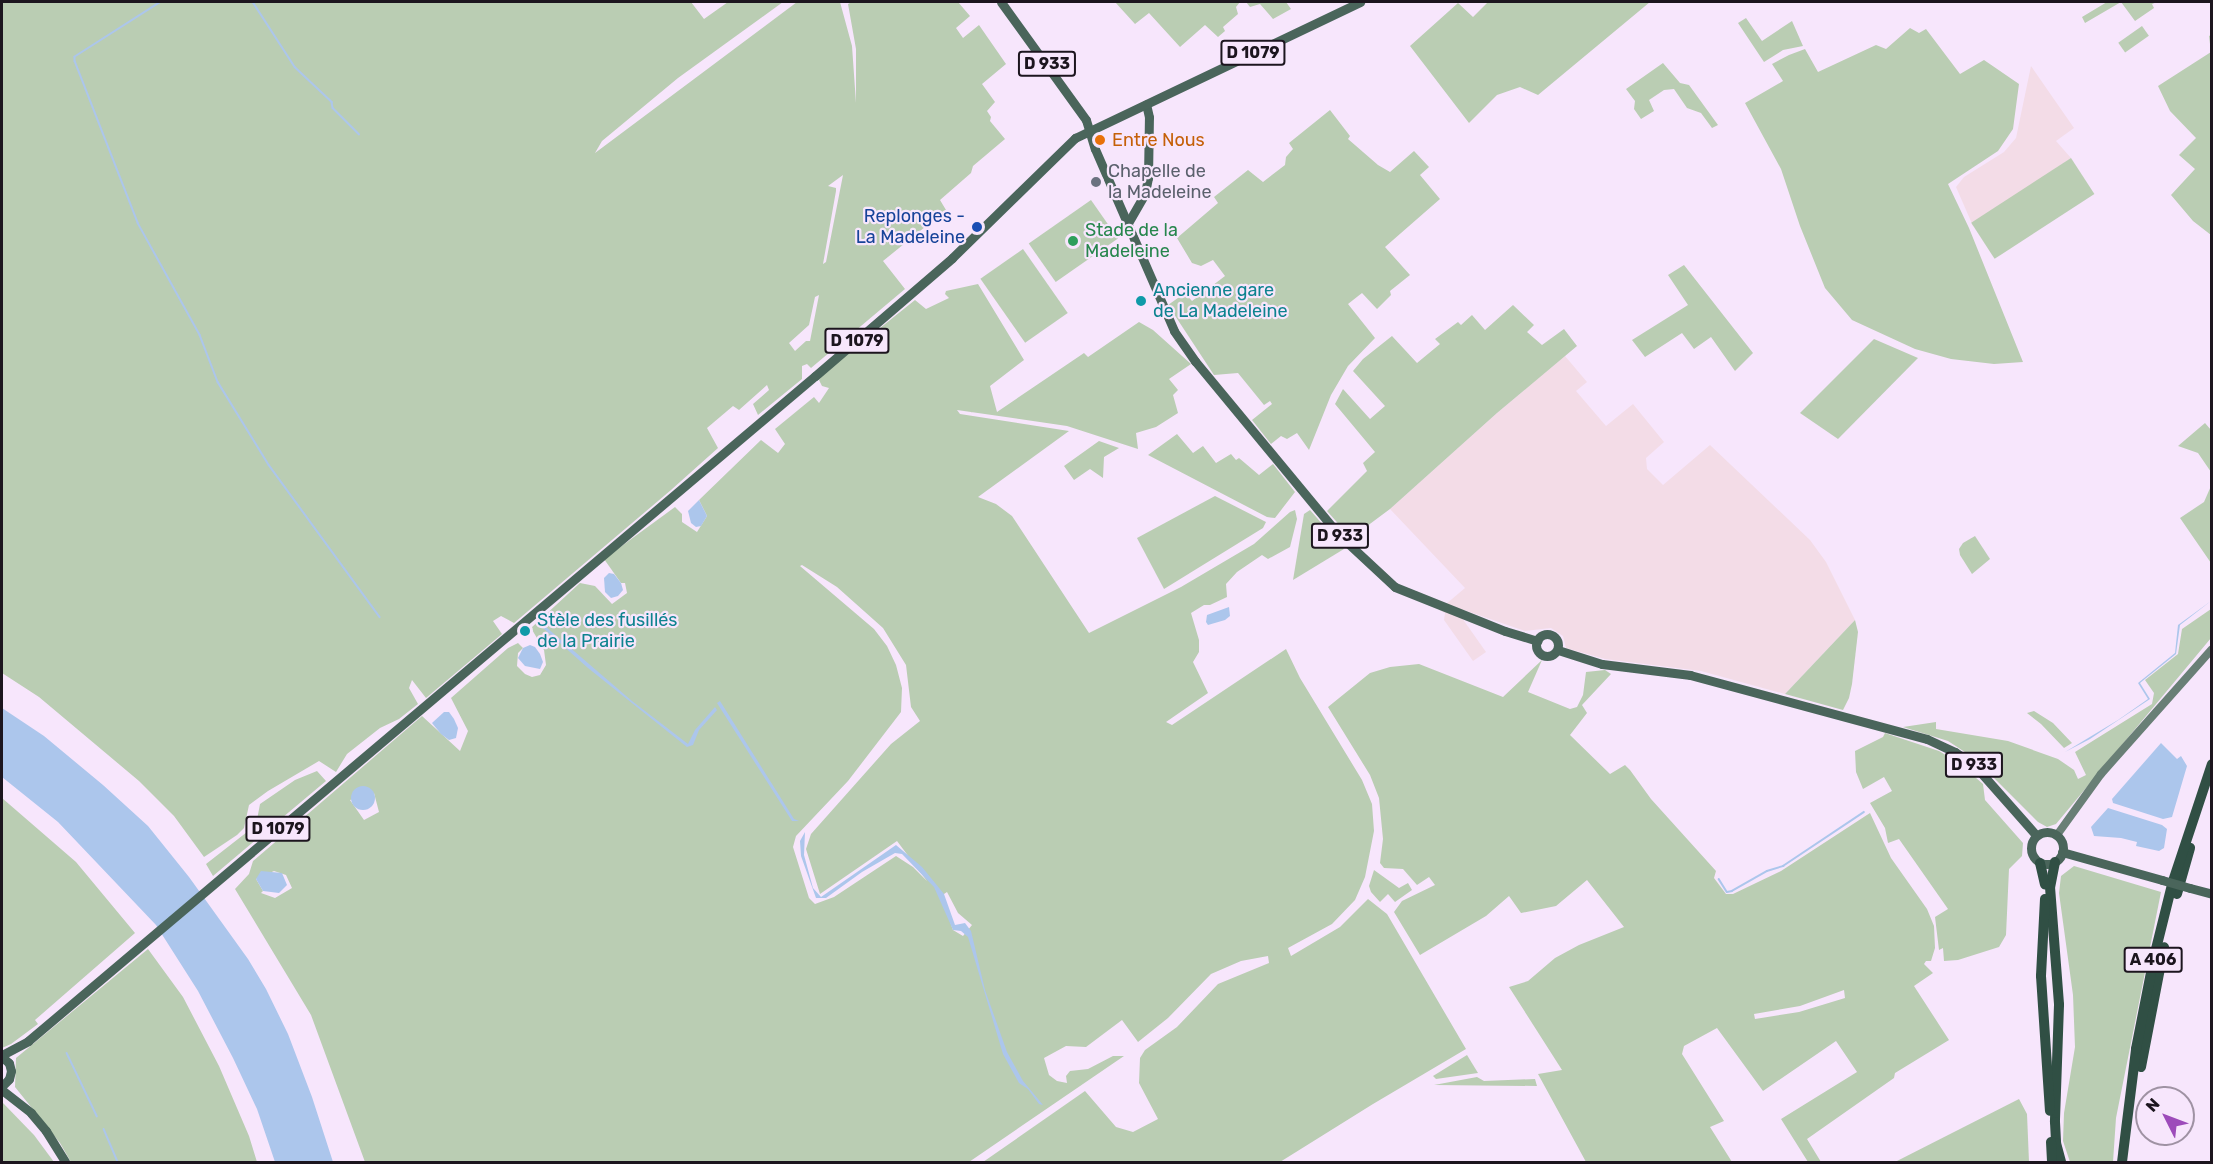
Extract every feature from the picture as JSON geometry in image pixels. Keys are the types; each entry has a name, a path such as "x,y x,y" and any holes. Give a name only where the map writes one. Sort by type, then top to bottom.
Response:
{"highway":[{"name":"A 406","path":"2122,1162 2135,1057 2154,957 2173,881 2211,764"},
{"name":"A 406","path":"2129,1162 2140,1071 2154,993 2179,887 2211,784"},
{"path":"2055,862 2050,887 2059,1005 2055,1122 2056,1143 2061,1162"},
{"path":"2040,863 2046,887 2041,976 2052,1162"}],"main road":[{"name":"D 933","path":"1001,2 1080,108 1169,321 1195,361 1339,535 1382,577 1407,592 1537,641"},
{"name":"D 1079","path":"10,1071 15,1055 28,1041 911,294 952,258 1075,138 1360,2"},
{"path":"1128,223 1145,193 1148,178 1146,104"},
{"path":"1075,138 1094,146"},
{"path":"1550,634 1558,642 1558,650 1549,656 1542,655 1537,649 1537,641 1543,635 1550,634"},
{"path":"2056,835 2101,774 2211,649"},
{"name":"D 933","path":"1558,650 1602,664 1690,675 1927,739 1963,757 1995,786 2036,836"},
{"path":"2044,832 2056,835 2062,842 2062,852 2055,862 2040,863 2033,856 2031,849 2036,836 2044,832"},
{"path":"2062,852 2211,894"},
{"name":"D 1079","path":"2,1056 28,1041"},
{"path":"2,1056 10,1071 11,1084 24,1105 46,1131 65,1162"},
{"path":"10,1071 2,1088 24,1105"}],"shaded area":[{"path":"2031,66 2074,128 2056,141 2071,158 1973,226 1956,187 1964,177 2004,152 2016,138"},
{"path":"1565,356 1587,382 1576,391 1606,426 1633,404 1664,442 1646,458 1647,469 1663,485 1710,445 1810,540 1826,562 1855,620 1785,694 1701,671 1605,659 1566,648 1563,636 1551,628 1525,631 1464,610 1462,618 1486,652 1473,661 1444,620 1445,613 1439,610 1465,588 1390,509 1497,413"}],"green space":[{"path":"2,2 691,2 704,19 728,2 783,2 678,78 602,141 595,153 797,2 840,2 852,46 856,103 856,49 848,4 852,2 958,2 970,16 956,28 963,38 979,25 1006,64 982,84 995,102 987,111 991,117 990,121 1005,139 973,166 971,173 940,200 946,210 883,261 905,289 811,368 807,364 802,366 802,379 758,415 753,404 769,390 767,385 739,410 733,406 707,428 718,448 671,490 514,623 501,616 493,621 502,634 426,698 412,680 409,688 418,704 399,719 380,728 347,754 336,772 319,761 268,791 249,805 244,828 204,857 174,816 139,781 39,697 2,673","holes":["843,175 826,262 823,264 836,191 836,188 828,186","819,295 810,341 806,341 795,351 789,343 809,325 815,297"]},
{"path":"1115,2 1240,2 1236,7 1238,14 1223,27 1225,31 1218,37 1205,25 1180,47 1149,13 1135,24"},
{"path":"1246,2 1286,2 1291,9 1273,19 1260,4 1250,7"},
{"path":"1488,2 1650,2 1538,95 1520,87 1497,95 1469,123 1410,46 1458,3 1473,17"},
{"path":"2107,2 2121,2 2085,23 2082,17"},
{"path":"2121,2 2157,2 2152,4 2154,8 2135,21"},
{"path":"1746,18 1762,41 1792,21 1803,46 1783,50 1764,62 1738,23"},
{"path":"2142,26 2149,36 2125,52 2118,43"},
{"path":"1910,28 1919,33 1926,29 1960,74 1984,60 2019,84 2013,129 1998,151 1948,184 1969,228 2023,362 1994,364 1951,359 1915,349 1852,320 1825,288 1800,226 1781,169 1745,103 1783,81 1772,64 1789,55 1805,49 1818,72 1876,45 1886,49"},
{"path":"2211,52 2211,235 2193,221 2171,195 2195,169 2179,155 2196,138 2170,111 2158,86"},
{"path":"1663,63 1680,83 1689,85 1718,125 1712,128 1701,113 1687,108 1674,89 1664,90 1649,100 1654,111 1641,119 1634,109 1635,101 1626,89"},
{"path":"1330,110 1350,136 1348,139 1378,165 1390,172 1414,151 1429,167 1420,175 1440,199 1385,247 1410,275 1390,291 1391,295 1377,309 1362,293 1348,304 1375,338 1348,366 1331,395 1309,450 1297,433 1287,439 1281,436 1271,444 1252,420 1272,404 1270,401 1264,405 1238,373 1214,375 1168,305 1185,293 1192,301 1225,276 1213,260 1201,266 1192,263 1177,238 1218,203 1214,197 1248,170 1263,182 1285,165 1286,157 1293,149 1289,143"},
{"path":"2071,158 2094,194 1995,259 1971,223"},
{"name":"Stade de la Madeleine","path":"1091,200 1118,239 1056,282 1029,244"},
{"path":"1023,249 1068,313 1025,343 980,279"},
{"path":"1684,265 1753,353 1735,371 1711,337 1694,349 1682,333 1645,357 1632,340 1688,305 1668,275"},
{"path":"978,284 1024,360 990,386 997,412 1084,353 1088,357 1139,322 1153,330 1191,364 1169,379 1178,390 1173,395 1178,413 1156,427 1136,433 1138,449 1067,426 957,410 960,414 1069,431 978,497 996,504 1012,516 1089,633 1181,587 1254,544 1295,510 1297,519 1290,547 1268,559 1262,555 1237,572 1226,584 1227,597 1210,605 1204,605 1191,613 1199,640 1199,652 1193,662 1208,693 1166,722 1172,725 1286,649 1300,678 1362,780 1372,804 1374,831 1365,877 1355,900 1332,924 1288,948 1291,956 1340,927 1368,899 1387,914 1466,1049 1280,1162 983,1162 1085,1091 1116,1127 1133,1132 1158,1119 1139,1083 1140,1058 1145,1050 1177,1027 1218,984 1269,963 1268,956 1241,961 1211,974 1168,1018 1138,1042 1122,1020 1086,1047 1066,1046 1044,1058 1049,1075 1057,1081 1067,1083 1066,1076 1070,1071 1088,1069 1113,1056 1124,1056 969,1162 365,1162 311,1015 235,889 249,874 253,861 422,716 460,751 468,731 451,698 508,648 518,643 523,648 518,653 517,666 532,677 540,675 546,665 544,650 531,628 580,583 595,586 612,604 627,593 625,583 621,583 604,559 675,507 682,514 682,522 697,532 707,516 699,500 761,440 778,453 785,444 775,429 814,397 819,403 829,388 822,386 819,380 824,373 915,300 926,309 949,298 945,294 946,291","holes":["802,565 837,587 883,628 906,665 911,707 920,721 891,744 811,834 806,849 820,894 897,841 927,881 913,867 896,856 834,897 815,904 809,898 793,847 796,836 848,781 901,712 902,688 896,665 887,646 874,629 800,566","374,793 379,812 364,820 350,800","274,871 286,875 292,888 275,898 261,893 263,891 256,879","947,892 958,913 972,925 963,936 953,930 941,896"]},
{"path":"1513,305 1534,325 1527,332 1542,345 1564,329 1577,346 1497,413 1390,509 1351,538 1327,511 1367,471 1363,463 1375,452 1335,404 1343,389 1370,419 1385,406 1353,371 1363,359 1392,336 1417,363 1440,344 1435,339 1458,322 1461,325 1472,315 1485,330"},
{"path":"1874,339 1918,358 1838,439 1800,413"},
{"path":"2205,423 2211,430 2211,472 2198,453 2178,446"},
{"path":"1177,434 1193,453 1203,446 1216,463 1231,454 1236,460 1239,458 1259,475 1273,464 1295,492 1275,518 1267,517 1148,455"},
{"path":"1099,441 1119,448 1104,457 1103,478 1090,469 1074,480 1064,466"},
{"path":"2211,486 2211,563 2180,518 2204,502"},
{"path":"1215,496 1266,522 1263,528 1164,589 1137,538"},
{"path":"1310,510 1344,549 1293,580 1304,514"},
{"path":"1975,536 1990,559 1972,574 1960,555 1959,549 1963,543"},
{"path":"2211,609 2211,638 2056,824 2047,827 2038,822 1974,758 1948,741 1903,727 1936,722 1936,729 2008,741 2058,759 2074,770 2078,779 2086,775 2075,752 2152,704 2154,693 2145,680 2178,654 2182,629"},
{"path":"1855,620 1858,632 1852,684 1843,710 1785,694"},
{"path":"1542,660 1528,692 1570,709 1577,707 1583,695 1586,672 1605,670 1611,674 1582,705 1587,713 1570,735 1610,774 1625,765 1630,770 1651,799 1716,871 1714,878 1726,894 1733,894 1781,871 1870,813 1891,858 1927,909 1934,926 1935,948 1931,961 1926,961 1924,964 1933,973 1914,986 1949,1040 1895,1073 1894,1078 1807,1139 1821,1162 1808,1162 1781,1119 1857,1072 1836,1041 1763,1091 1717,1028 1684,1046 1682,1054 1724,1121 1710,1127 1732,1162 1586,1162 1538,1074 1562,1070 1509,987 1528,981 1555,958 1579,945 1624,927 1587,880 1556,906 1521,913 1509,896 1486,916 1420,955 1394,912 1402,901 1435,885 1429,877 1417,885 1403,869 1384,868 1380,863 1383,839 1379,798 1370,775 1328,707 1370,673 1390,667 1419,664 1503,697","holes":["1844,990 1845,998 1799,1012 1755,1019 1754,1014 1800,1006"]},
{"path":"2034,711 2053,723 2072,743 2064,748 2027,713"},
{"path":"1885,733 1939,751 1959,763 1983,784 1985,800 2023,843 2022,856 2009,869 2006,935 1999,947 1958,960 1944,961 1943,948 1939,950 1935,917 1948,909 1899,839 1888,843 1885,828 1870,803 1892,791 1884,777 1863,789 1856,772 1855,751 1883,737"},
{"path":"317,771 326,781 213,876 206,864 256,825 260,804 295,780"},
{"path":"2,798 76,862 135,933 35,1020 38,1024 2,1048"},
{"path":"2074,866 2161,892 2116,1118 2113,1162 2070,1162 2063,1141 2064,1113 2075,1047 2073,995 2059,893 2061,876"},
{"path":"1374,870 1399,888 1408,883 1412,890 1395,902 1388,894 1380,902 1369,886"},
{"path":"148,949 183,997 219,1066 249,1136 257,1162 71,1162 60,1143 15,1087 16,1058"},
{"path":"1467,1055 1478,1073 1436,1079 1433,1076"},
{"path":"1477,1077 1484,1081 1535,1079 1537,1086 1434,1085"},
{"path":"2019,1099 2027,1114 2029,1162 1895,1162"},
{"path":"2,1102 34,1135 54,1162 2,1162"}],"water":[{"path":"699,500 707,516 701,526 696,527 691,523 688,511"},
{"path":"609,573 614,574 623,590 618,596 611,598 605,592 604,578"},
{"path":"2211,601 2180,625 2176,654 2140,683 2150,699 2090,739 2065,752 2148,699 2138,683 2175,653 2178,625"},
{"path":"1229,607 1230,616 1225,620 1208,625 1207,615"},
{"path":"546,627 632,701 688,744 695,730 715,707 717,710 699,730 693,745 687,747 588,668 543,628"},
{"path":"530,645 535,647 540,654 543,662 540,669 525,666 518,658 523,648"},
{"path":"720,701 794,819 799,821 792,821 717,703"},
{"path":"2,708 44,736 103,785 148,826 189,877 248,959 266,989 288,1034 333,1162 275,1162 257,1109 233,1058 198,991 156,925 58,822 2,777"},
{"path":"444,712 449,712 454,719 458,728 456,738 449,740 432,723"},
{"path":"2161,743 2177,759 2181,756 2187,766 2172,817 2163,819 2113,803 2112,799"},
{"path":"358,786 368,786 375,793 375,803 368,810 358,810 351,803 351,793"},
{"path":"2108,808 2162,825 2167,829 2164,848 2159,851 2136,846 2137,842 2121,838 2094,836 2091,827"},
{"path":"805,832 804,855 813,888 821,897 896,845 922,867 944,894 955,925 965,923 971,931 985,990 1007,1052 1023,1081 1043,1105 1039,1104 1028,1089 1019,1083 1003,1054 968,937 961,931 953,930 934,887 902,854 895,853 862,872 826,898 816,898 801,856 800,841"},
{"path":"261,871 282,873 287,885 279,893 263,891 256,879"}],"waterway":[{"path":"161,2 75,57 75,61 138,223 200,335 218,382 269,465 380,617"},
{"path":"253,2 295,67 332,102 333,108 359,134"},
{"path":"1719,879 1727,892 1732,891 1767,871 1783,866 1864,812"},
{"path":"67,1053 97,1116"},
{"path":"104,1129 118,1162"}],"place":[{"name":"Entre Nous","path":"1100,140"},
{"name":"Chapelle de la Madeleine","path":"1096,182"},
{"name":"Replonges - La Madeleine","path":"977,227"},
{"name":"Stade de la Madeleine","path":"1073,241"},
{"name":"Ancienne gare de La Madeleine","path":"1141,301"},
{"name":"Stèle des fusillés de la Prairie","path":"525,631"}]}
